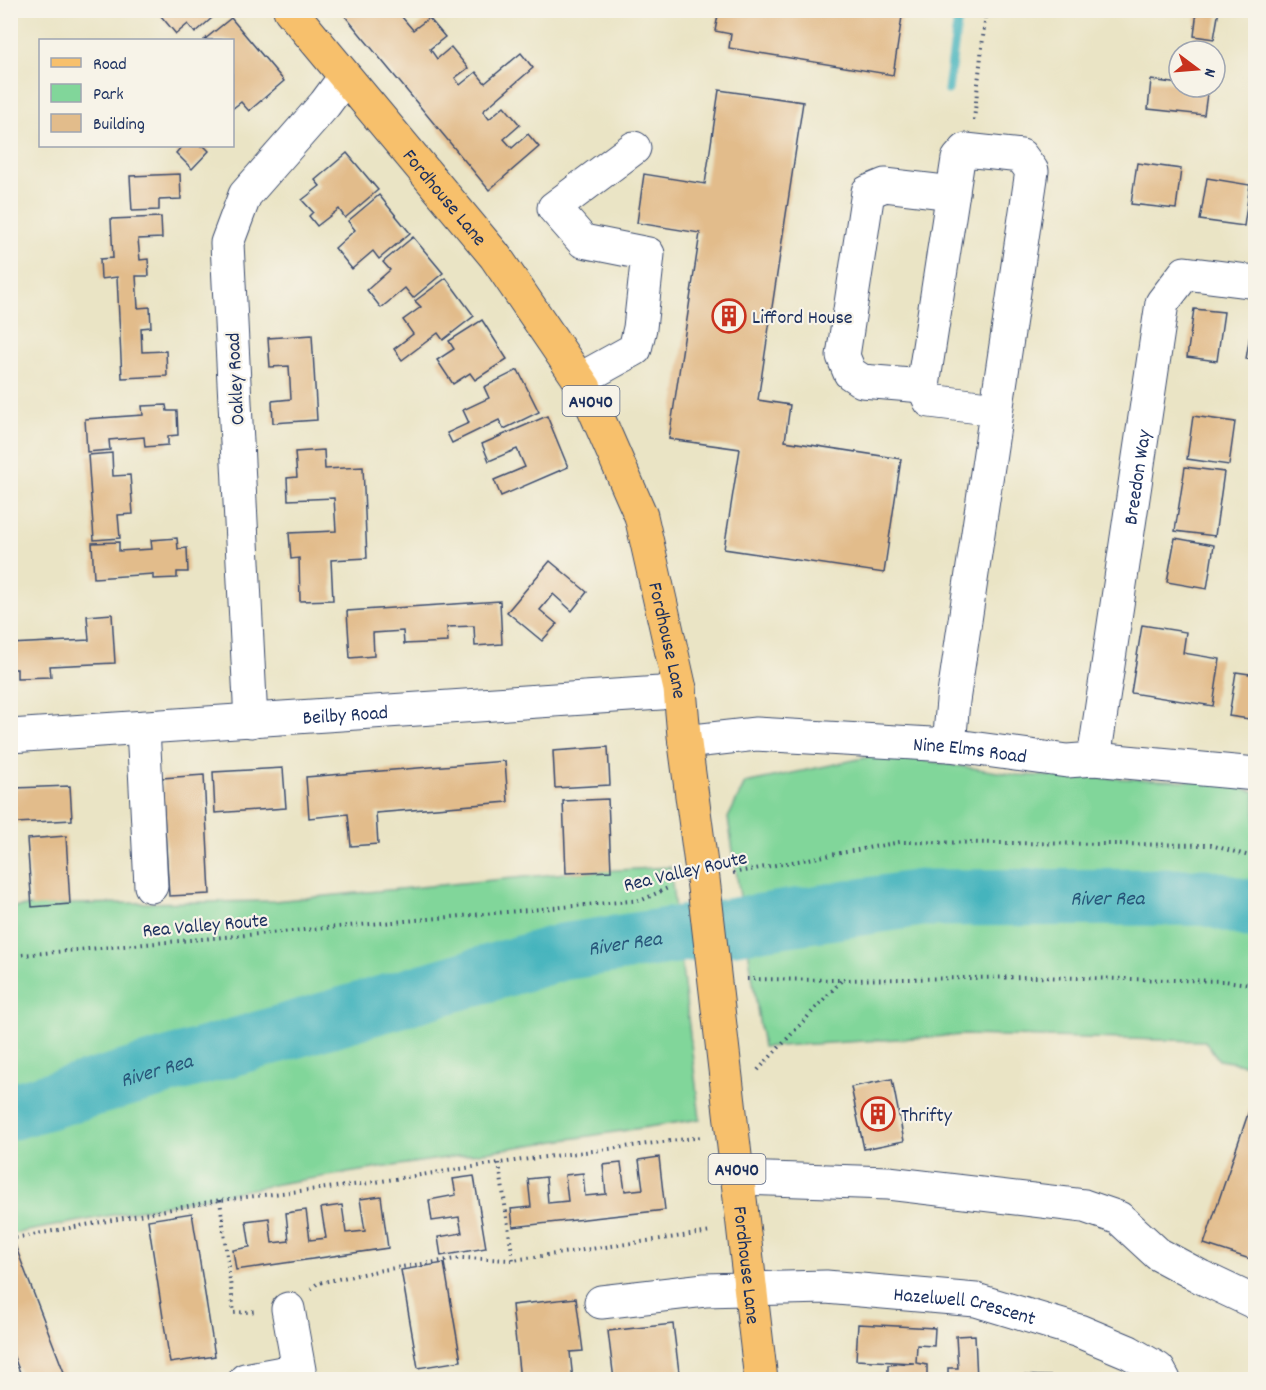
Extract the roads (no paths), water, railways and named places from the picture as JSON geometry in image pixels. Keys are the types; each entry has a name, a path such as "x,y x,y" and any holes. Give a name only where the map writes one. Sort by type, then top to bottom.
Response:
{"main road":[{"name":"Fordhouse Lane","path":"290,10 495,256 585,388 641,516 680,690 761,1380"}],"street":[{"name":"Oakley Road","path":"251,721 227,243 245,195 325,104 345,77"},
{"path":"574,372 621,335 640,328 648,254 583,241 554,208 634,148"},
{"path":"950,745 953,701 1032,171 1021,156 966,150 958,159 923,386 930,401 996,409"},
{"path":"923,386 862,381 850,373 843,356 868,192 885,185 953,193"},
{"name":"Breedon Way","path":"1094,759 1162,303 1185,273 1256,282"},
{"name":"Beilby Road","path":"10,736 649,694 680,690"},
{"path":"143,728 150,886"},
{"name":"Nine Elms Road","path":"685,742 756,734 950,745 1067,761 1094,759 1256,774"},
{"path":"738,1178 888,1183 1084,1206 1119,1218 1158,1254 1256,1303"},
{"name":"Hazelwell Crescent","path":"601,1302 705,1290 826,1287 976,1300 1079,1331 1129,1352 1158,1369 1164,1380"},
{"path":"245,1380 299,1370 288,1309"}],"waterway":[{"path":"948,90 959,10"},
{"name":"River Rea","path":"10,1112 562,952 921,898 1205,897 1256,911"}],"place":[{"name":"Lifford House","path":"729,316"},
{"name":"Thrifty","path":"878,1114"}]}
